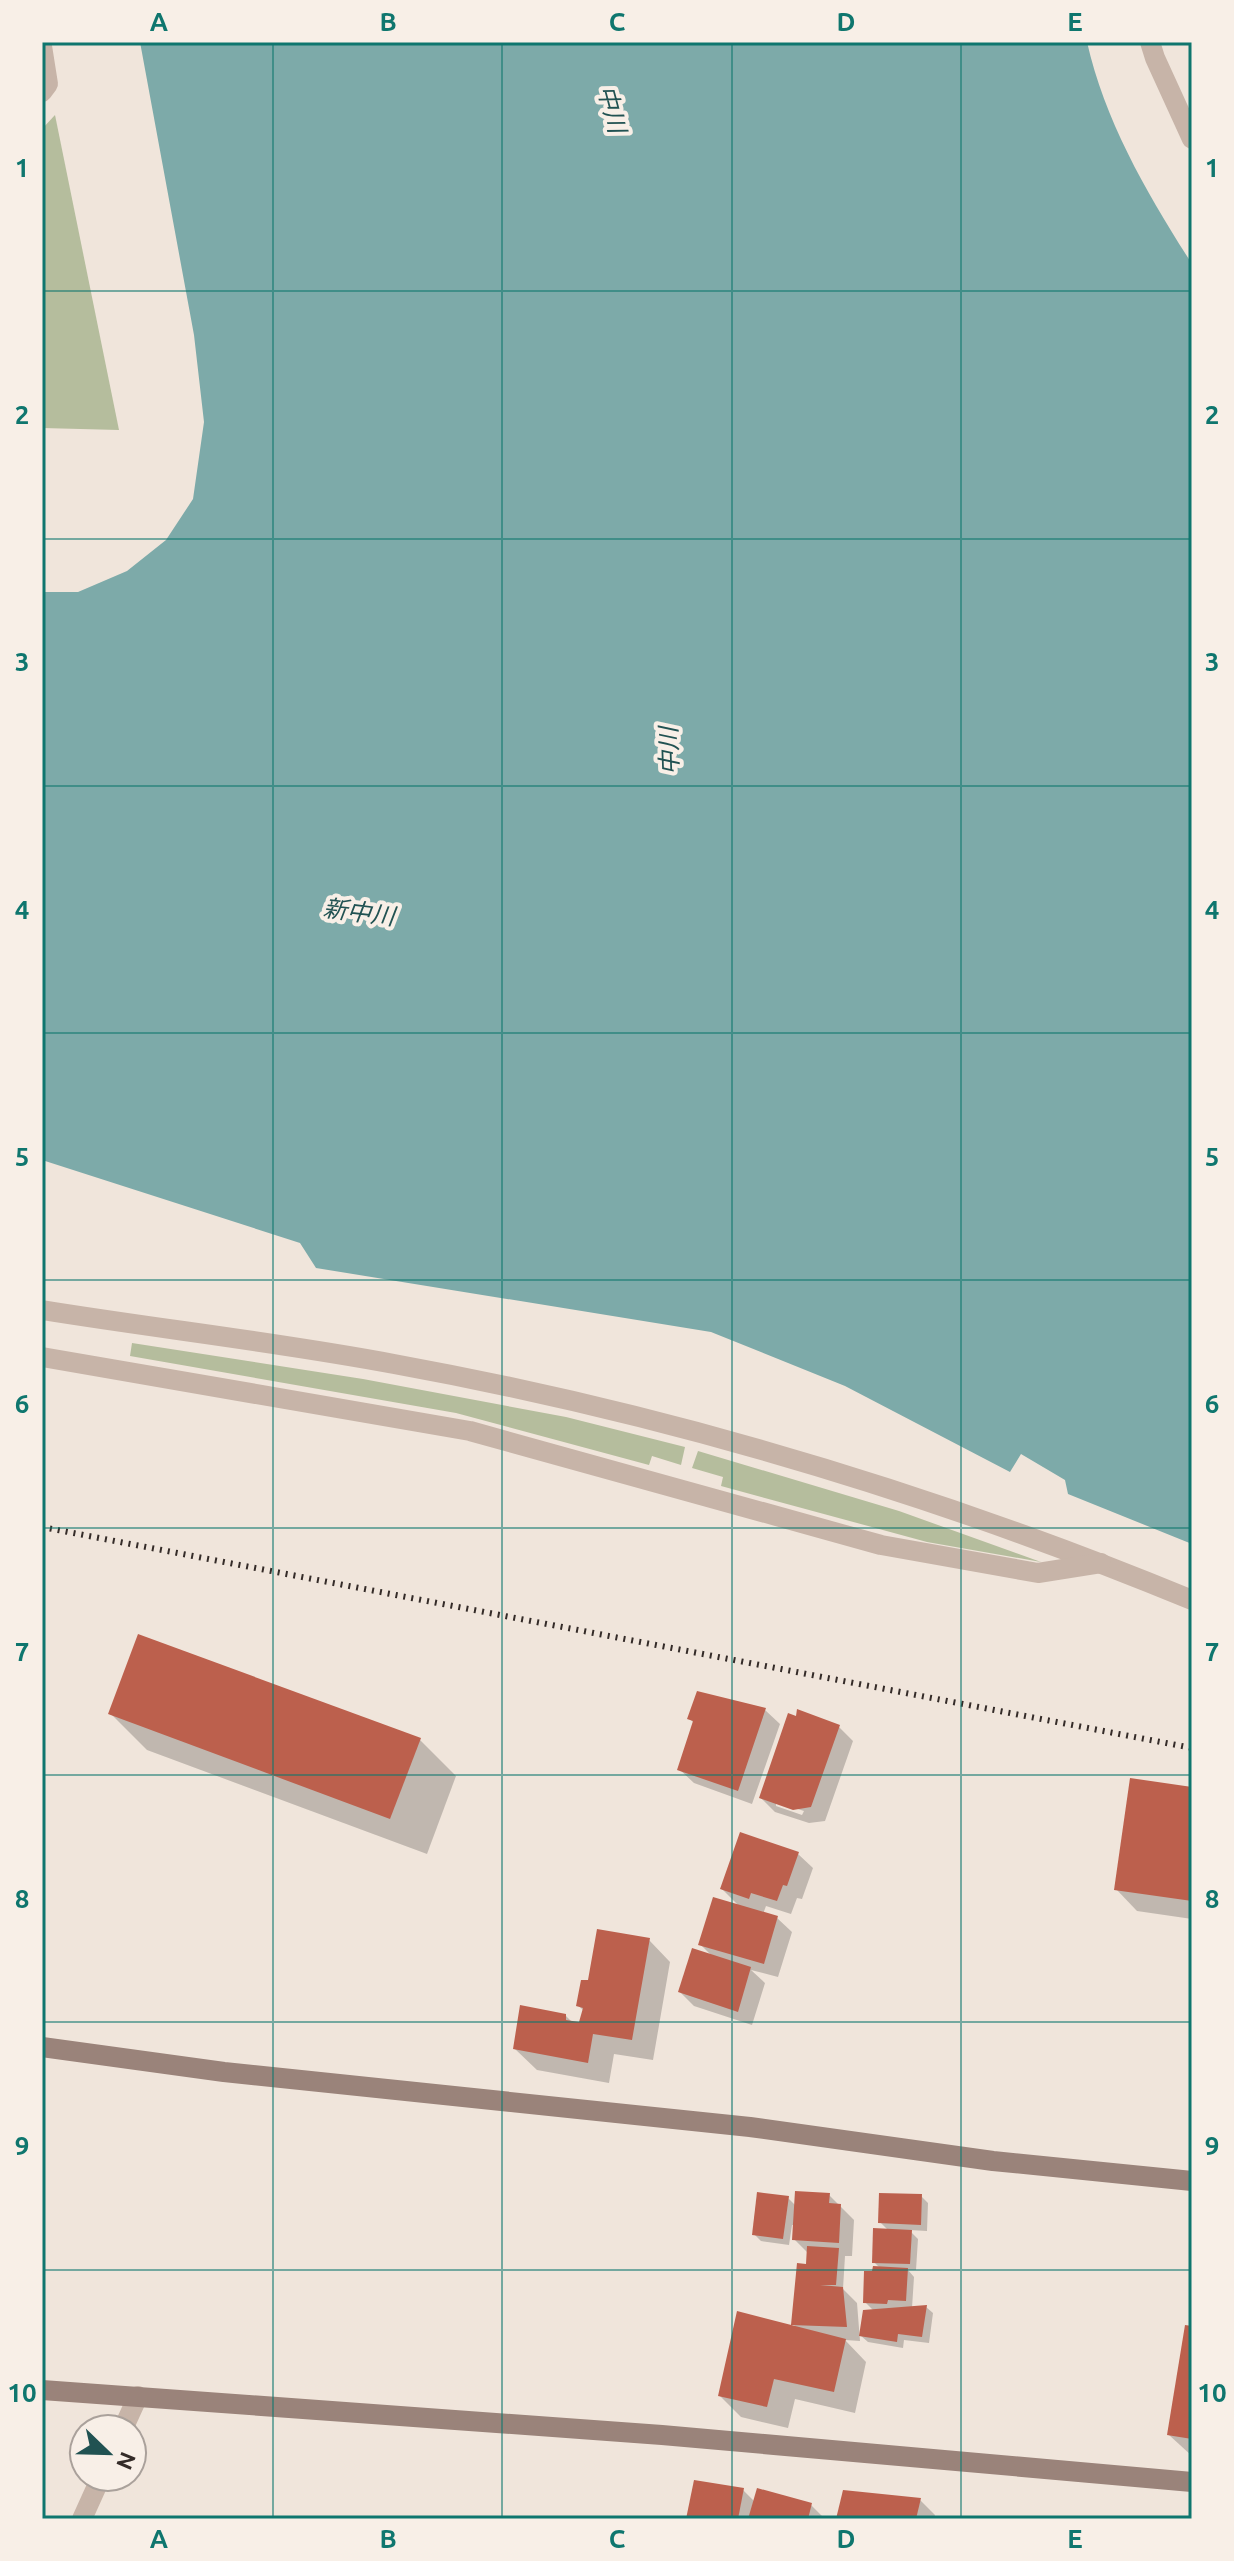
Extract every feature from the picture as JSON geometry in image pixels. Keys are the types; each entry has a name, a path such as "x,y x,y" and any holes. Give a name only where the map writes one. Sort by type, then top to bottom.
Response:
{"street":[{"path":"1150,42 1192,139"},
{"path":"42,46 48,84 42,92"},
{"path":"42,1310 393,1363 570,1400 763,1449 923,1499 1102,1563 1192,1600"},
{"path":"42,1357 470,1431 881,1545 1038,1573 1102,1563"},
{"path":"42,2047 224,2072 750,2127 993,2161 1192,2181"},
{"path":"42,2390 662,2435 1192,2482"},
{"path":"130,2413 138,2396"},
{"path":"82,2519 94,2493"}],"green space":[{"path":"55,115 119,430 42,428 42,129"},
{"path":"132,1343 363,1379 566,1417 685,1447 681,1465 652,1456 649,1465 456,1413 130,1356"},
{"path":"698,1451 899,1511 1041,1562 927,1542 721,1486 723,1477 692,1468"}],"water":[{"path":"140,42 1087,42 1105,101 1130,157 1192,264 1192,1544 1068,1494 1065,1480 1021,1454 1010,1472 845,1386 711,1332 316,1268 300,1243 42,1160 42,592 78,592 127,571 166,540 193,499 204,422 194,335"}],"building":[{"path":"138,1634 421,1738 390,1819 108,1714"},
{"path":"697,1691 766,1708 738,1791 677,1770 693,1721 687,1719"},
{"path":"797,1709 840,1725 811,1807 793,1810 759,1798 788,1713 796,1716"},
{"path":"1130,1778 1192,1787 1192,1901 1114,1890"},
{"path":"740,1832 799,1852 787,1886 783,1885 777,1901 751,1893 749,1899 720,1889"},
{"path":"713,1897 778,1916 764,1964 698,1945"},
{"path":"597,1929 650,1938 632,2040 593,2034 588,2063 513,2049 520,2005 566,2014 566,2020 579,2022 583,2008 576,2006 581,1980 588,1980"},
{"path":"692,1948 751,1967 738,2012 678,1992"},
{"path":"795,2191 830,2193 829,2203 841,2204 839,2243 792,2240"},
{"path":"757,2192 789,2196 783,2239 752,2235"},
{"path":"879,2193 922,2194 921,2225 878,2223"},
{"path":"873,2228 912,2230 910,2264 872,2263"},
{"path":"807,2246 839,2248 836,2285 820,2285 843,2287 847,2327 791,2325 797,2263 806,2264"},
{"path":"873,2266 908,2268 906,2301 863,2303 864,2271 872,2271"},
{"path":"927,2305 922,2337 898,2334 897,2342 859,2336 863,2310"},
{"path":"737,2311 846,2339 834,2392 774,2379 767,2407 718,2396"},
{"path":"1185,2325 1192,2326 1192,2439 1167,2435"},
{"path":"694,2480 744,2488 738,2519 686,2519"},
{"path":"757,2488 812,2503 808,2519 748,2519"},
{"path":"843,2490 921,2498 916,2519 836,2519"}],"railway":[{"path":"42,1527 1192,1748"}],"water label":[{"name":"中川","path":"612,109"},
{"name":"中川","path":"669,751"},
{"name":"新中川","path":"359,912"}]}
